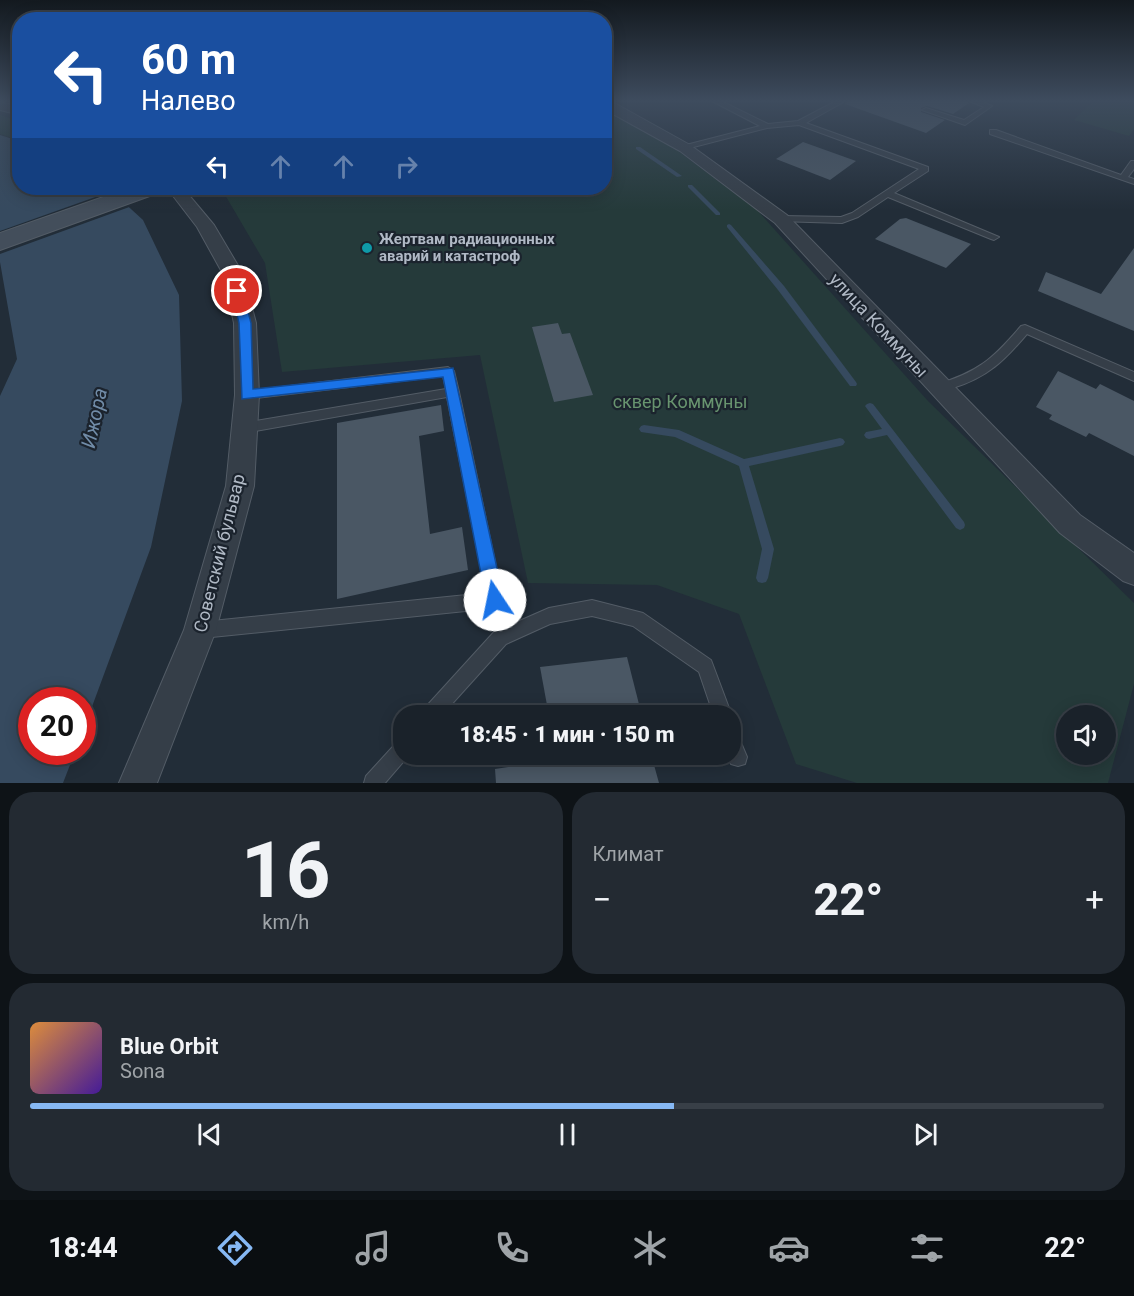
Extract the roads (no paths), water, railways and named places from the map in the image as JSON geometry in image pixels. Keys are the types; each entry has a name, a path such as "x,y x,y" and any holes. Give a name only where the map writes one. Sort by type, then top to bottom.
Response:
{"main road":[{"path":"0,242 128,195"}],"street":[{"name":"улица Коммуны","path":"664,137 685,148 781,219 1070,524 1134,571"},
{"name":"Советский бульвар","path":"138,783 200,630 240,486 247,395 245,323 233,274 205,225 181,195"}],"lane":[{"path":"685,148 727,137"},
{"path":"781,219 842,220 855,215 925,169 837,137"},
{"path":"1006,137 1134,182"},
{"path":"1123,178 1134,163"},
{"path":"889,194 994,237"},
{"path":"939,388 973,378 995,364 1025,328 1134,377"},
{"path":"200,630 495,600 448,371 247,395"},
{"path":"244,428 453,392"},
{"path":"439,705 500,638 549,616 592,608 637,619 705,666 719,705"},
{"path":"373,783 393,760"}],"water":[{"name":"Ижора","path":"0,137 12,139 12,195 116,195 143,220 179,295 182,401 151,547 96,696 96,687 18,687 18,765 70,765 63,783 0,783 0,396 17,359 0,262"}],"waterway":[{"path":"638,148 679,176"},
{"path":"690,186 718,214"},
{"path":"729,226 781,288 853,384"},
{"path":"870,406 960,525"},
{"path":"644,429 676,433 743,463"},
{"path":"869,435 888,431"},
{"path":"743,463 840,442"},
{"path":"743,463 768,549 762,578"}],"place":[{"name":"Жертвам радиационных аварий и катастроф","path":"367,248"}],"park label":[{"name":"сквер Коммуны","path":"680,401"}]}
